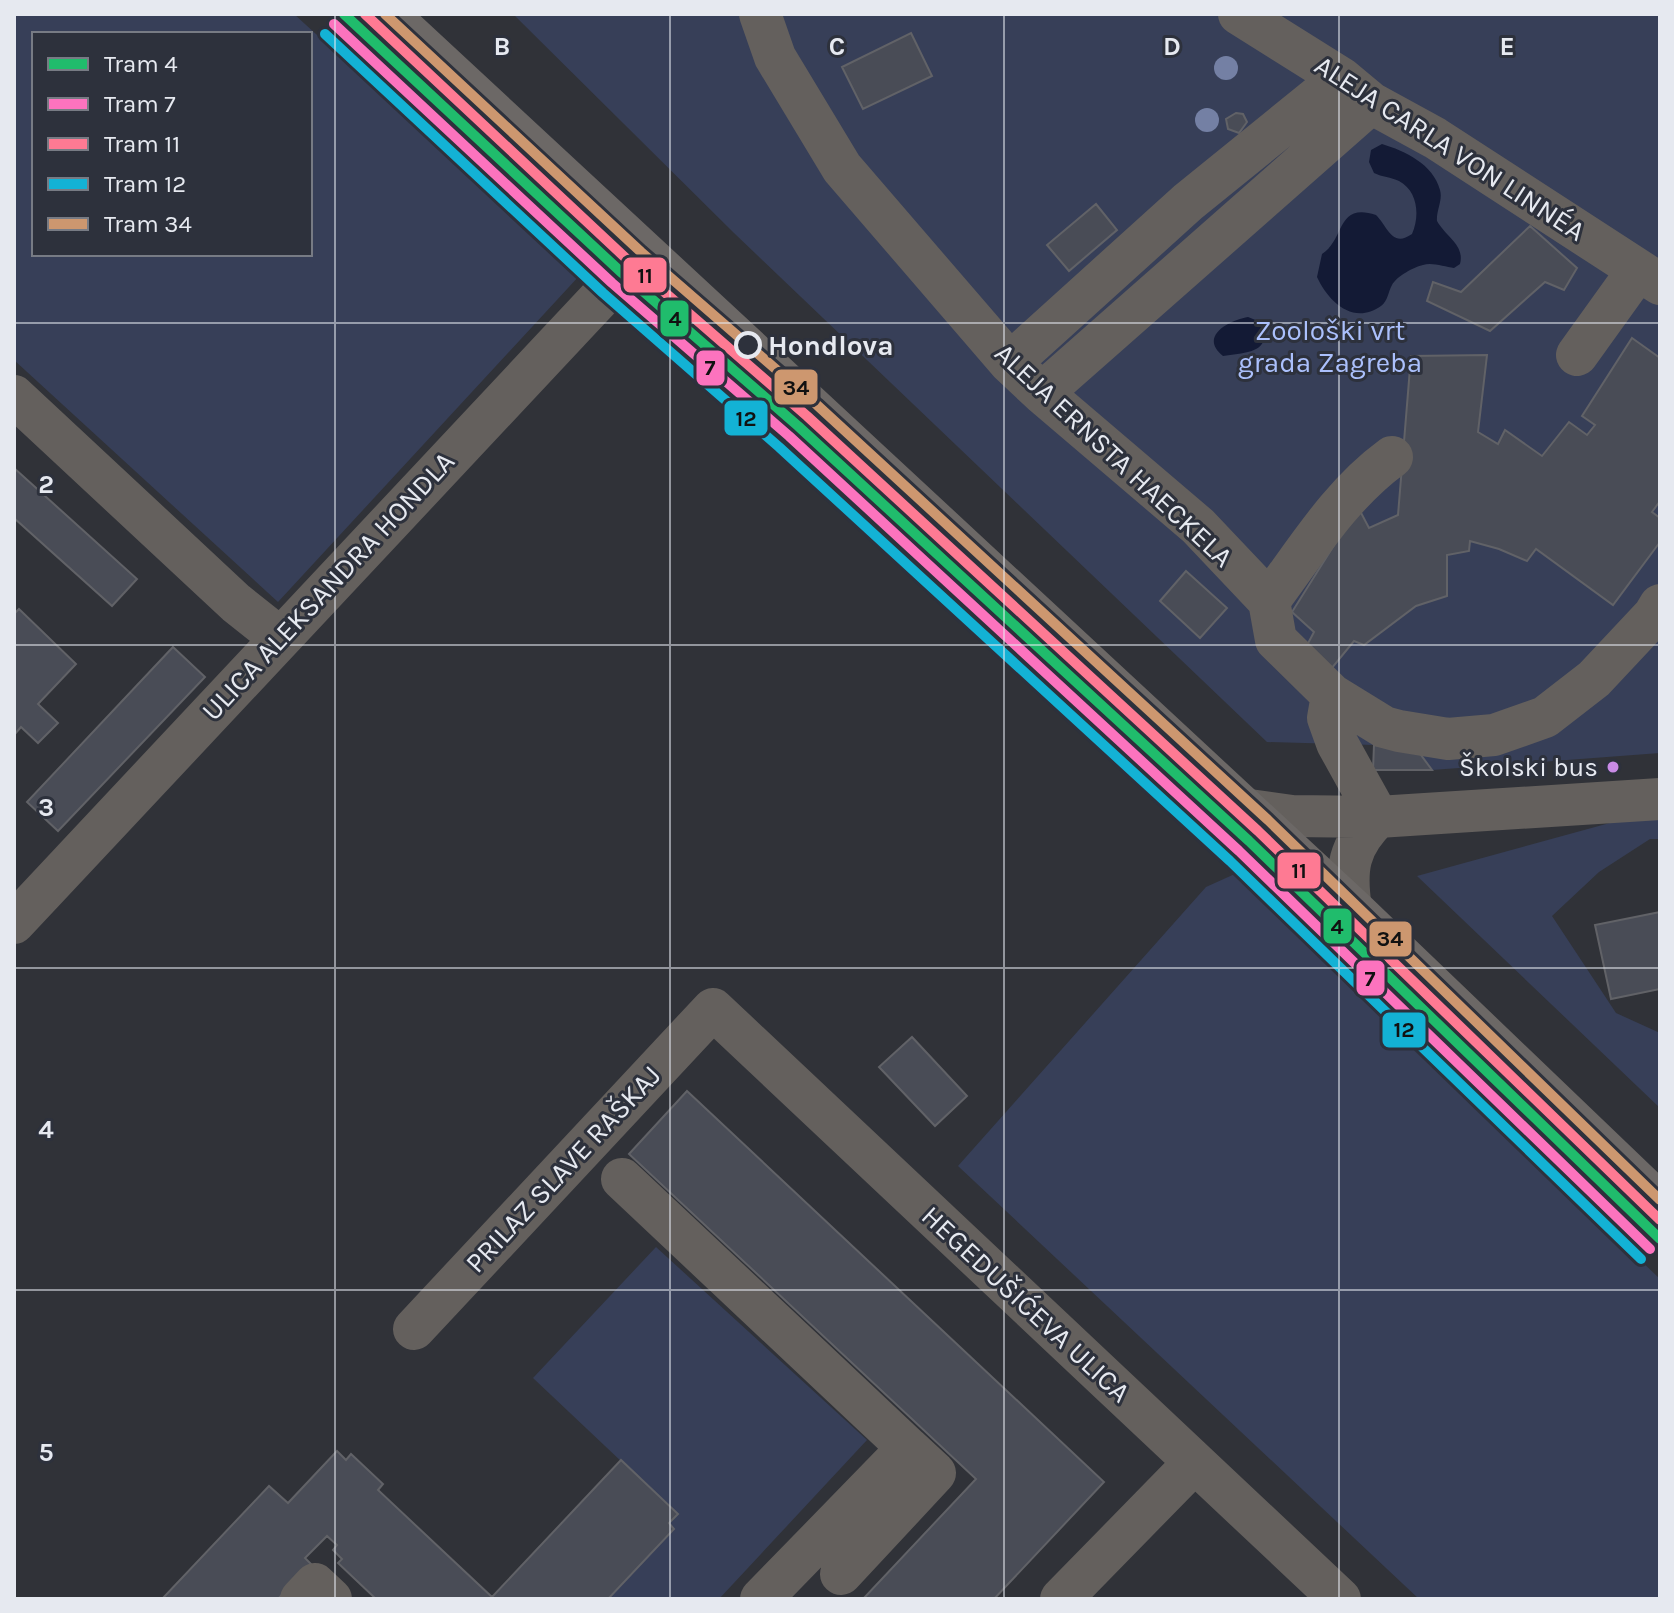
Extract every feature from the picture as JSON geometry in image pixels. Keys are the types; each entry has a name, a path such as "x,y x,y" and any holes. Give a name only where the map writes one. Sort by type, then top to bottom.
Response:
{"main road":[{"path":"386,14 1351,909 1660,1205"}],"street":[{"name":"ALEJA ERNSTA HAECKELA","path":"760,14 775,57 842,168 1010,363 1198,526 1269,601"},
{"name":"ALEJA CARLA VON LINNÉA","path":"1239,14 1649,277"},
{"path":"1010,363 1188,202 1356,91"},
{"path":"1042,393 1356,91"},
{"name":"ULICA ALEKSANDRA HONDLA","path":"14,923 643,252"},
{"path":"1577,355 1649,277"},
{"path":"14,396 236,603 280,638"},
{"path":"1392,457 1344,499 1269,601 1276,640 1332,695 1384,727 1448,739 1494,735 1545,717 1594,679 1660,605"},
{"path":"1332,695 1328,718 1337,743 1378,817"},
{"path":"1242,809 1269,815 1378,817 1660,799"},
{"path":"1351,909 1347,870 1358,839 1378,817"},
{"name":"PRILAZ SLAVE RAŠKAJ","path":"414,1329 713,1009"},
{"name":"HEGEDUŠIĆEVA ULICA","path":"713,1009 1340,1599"},
{"path":"622,1179 935,1473 841,1574"},
{"path":"761,1599 908,1448"},
{"path":"1061,1599 1194,1463"},
{"path":"301,1599 315,1584 331,1599"}],"green space":[{"path":"14,14 294,14 580,275 278,602 14,360"},
{"name":"Zoološki vrt grada Zagreba","path":"513,14 1660,14 1660,753 1432,770 1373,770 1374,745 1267,742 734,233"},
{"path":"1660,819 1660,839 1650,839 1599,872 1552,916 1616,1013 1660,1033 1660,1108 1417,876 1617,821"},
{"path":"1237,873 1660,1279 1660,1599 1419,1599 958,1166 1206,887"},
{"path":"656,1247 867,1440 719,1599 608,1599 674,1529 669,1523 677,1514 533,1378"}],"shaded area":[{"path":"1382,144 1417,160 1431,173 1441,194 1437,221 1457,246 1460,264 1454,268 1430,264 1415,268 1394,282 1381,306 1361,313 1351,312 1335,302 1317,277 1322,254 1335,240 1347,218 1363,212 1376,215 1391,234 1400,239 1412,234 1416,220 1416,204 1410,191 1399,181 1374,173 1369,162 1371,150"},
{"path":"1248,317 1263,323 1264,341 1255,350 1223,356 1216,349 1215,336 1226,325"}],"building":[{"path":"911,33 932,76 863,109 842,67"},
{"path":"1236,113 1243,114 1247,122 1239,133 1228,129 1226,119"},
{"path":"1096,204 1117,230 1069,271 1047,245"},
{"path":"1530,226 1577,268 1564,290 1545,282 1490,331 1427,301 1433,282 1461,292"},
{"path":"1632,338 1660,358 1660,501 1652,512 1660,518 1660,542 1613,605 1536,549 1527,561 1470,541 1469,551 1447,555 1447,596 1416,606 1364,645 1354,641 1327,674 1305,649 1314,632 1292,612 1358,507 1369,528 1398,515 1411,356 1487,355 1478,432 1498,444 1505,430 1542,456 1569,422 1587,435 1595,425 1582,416"},
{"path":"14,468 137,579 112,606 14,518"},
{"path":"1186,571 1227,608 1200,638 1160,601"},
{"path":"19,609 76,664 38,704 58,723 38,743 21,727 14,735 14,614"},
{"path":"173,647 205,677 58,831 27,802"},
{"path":"1374,745 1418,751 1432,770 1373,770"},
{"path":"1660,912 1660,989 1611,999 1595,925"},
{"path":"912,1037 967,1096 935,1126 879,1067"},
{"path":"687,1091 1104,1482 994,1599 863,1599 976,1479 629,1154"},
{"path":"337,1451 346,1460 351,1454 383,1484 378,1490 492,1597 621,1460 678,1514 669,1523 674,1529 608,1599 376,1599 338,1563 342,1559 333,1550 337,1545 327,1536 305,1558 311,1564 278,1599 162,1599 269,1486 288,1503"}],"tram line":[{"name":"4","path":"344,14 622,273 798,426 1249,841 1660,1239"},
{"name":"11","path":"365,14 631,263 807,416 1258,831 1660,1220"},
{"name":"34","path":"385,14 641,252 817,405 1268,820 1660,1200"},
{"name":"7","path":"334,24 612,283 789,436 1239,851 1650,1249"},
{"name":"12","path":"325,34 603,293 779,447 1230,861 1641,1259"}],"place":[{"name":"Hondlova","path":"748,345"},
{"name":"Školski bus","path":"1613,767"}]}
